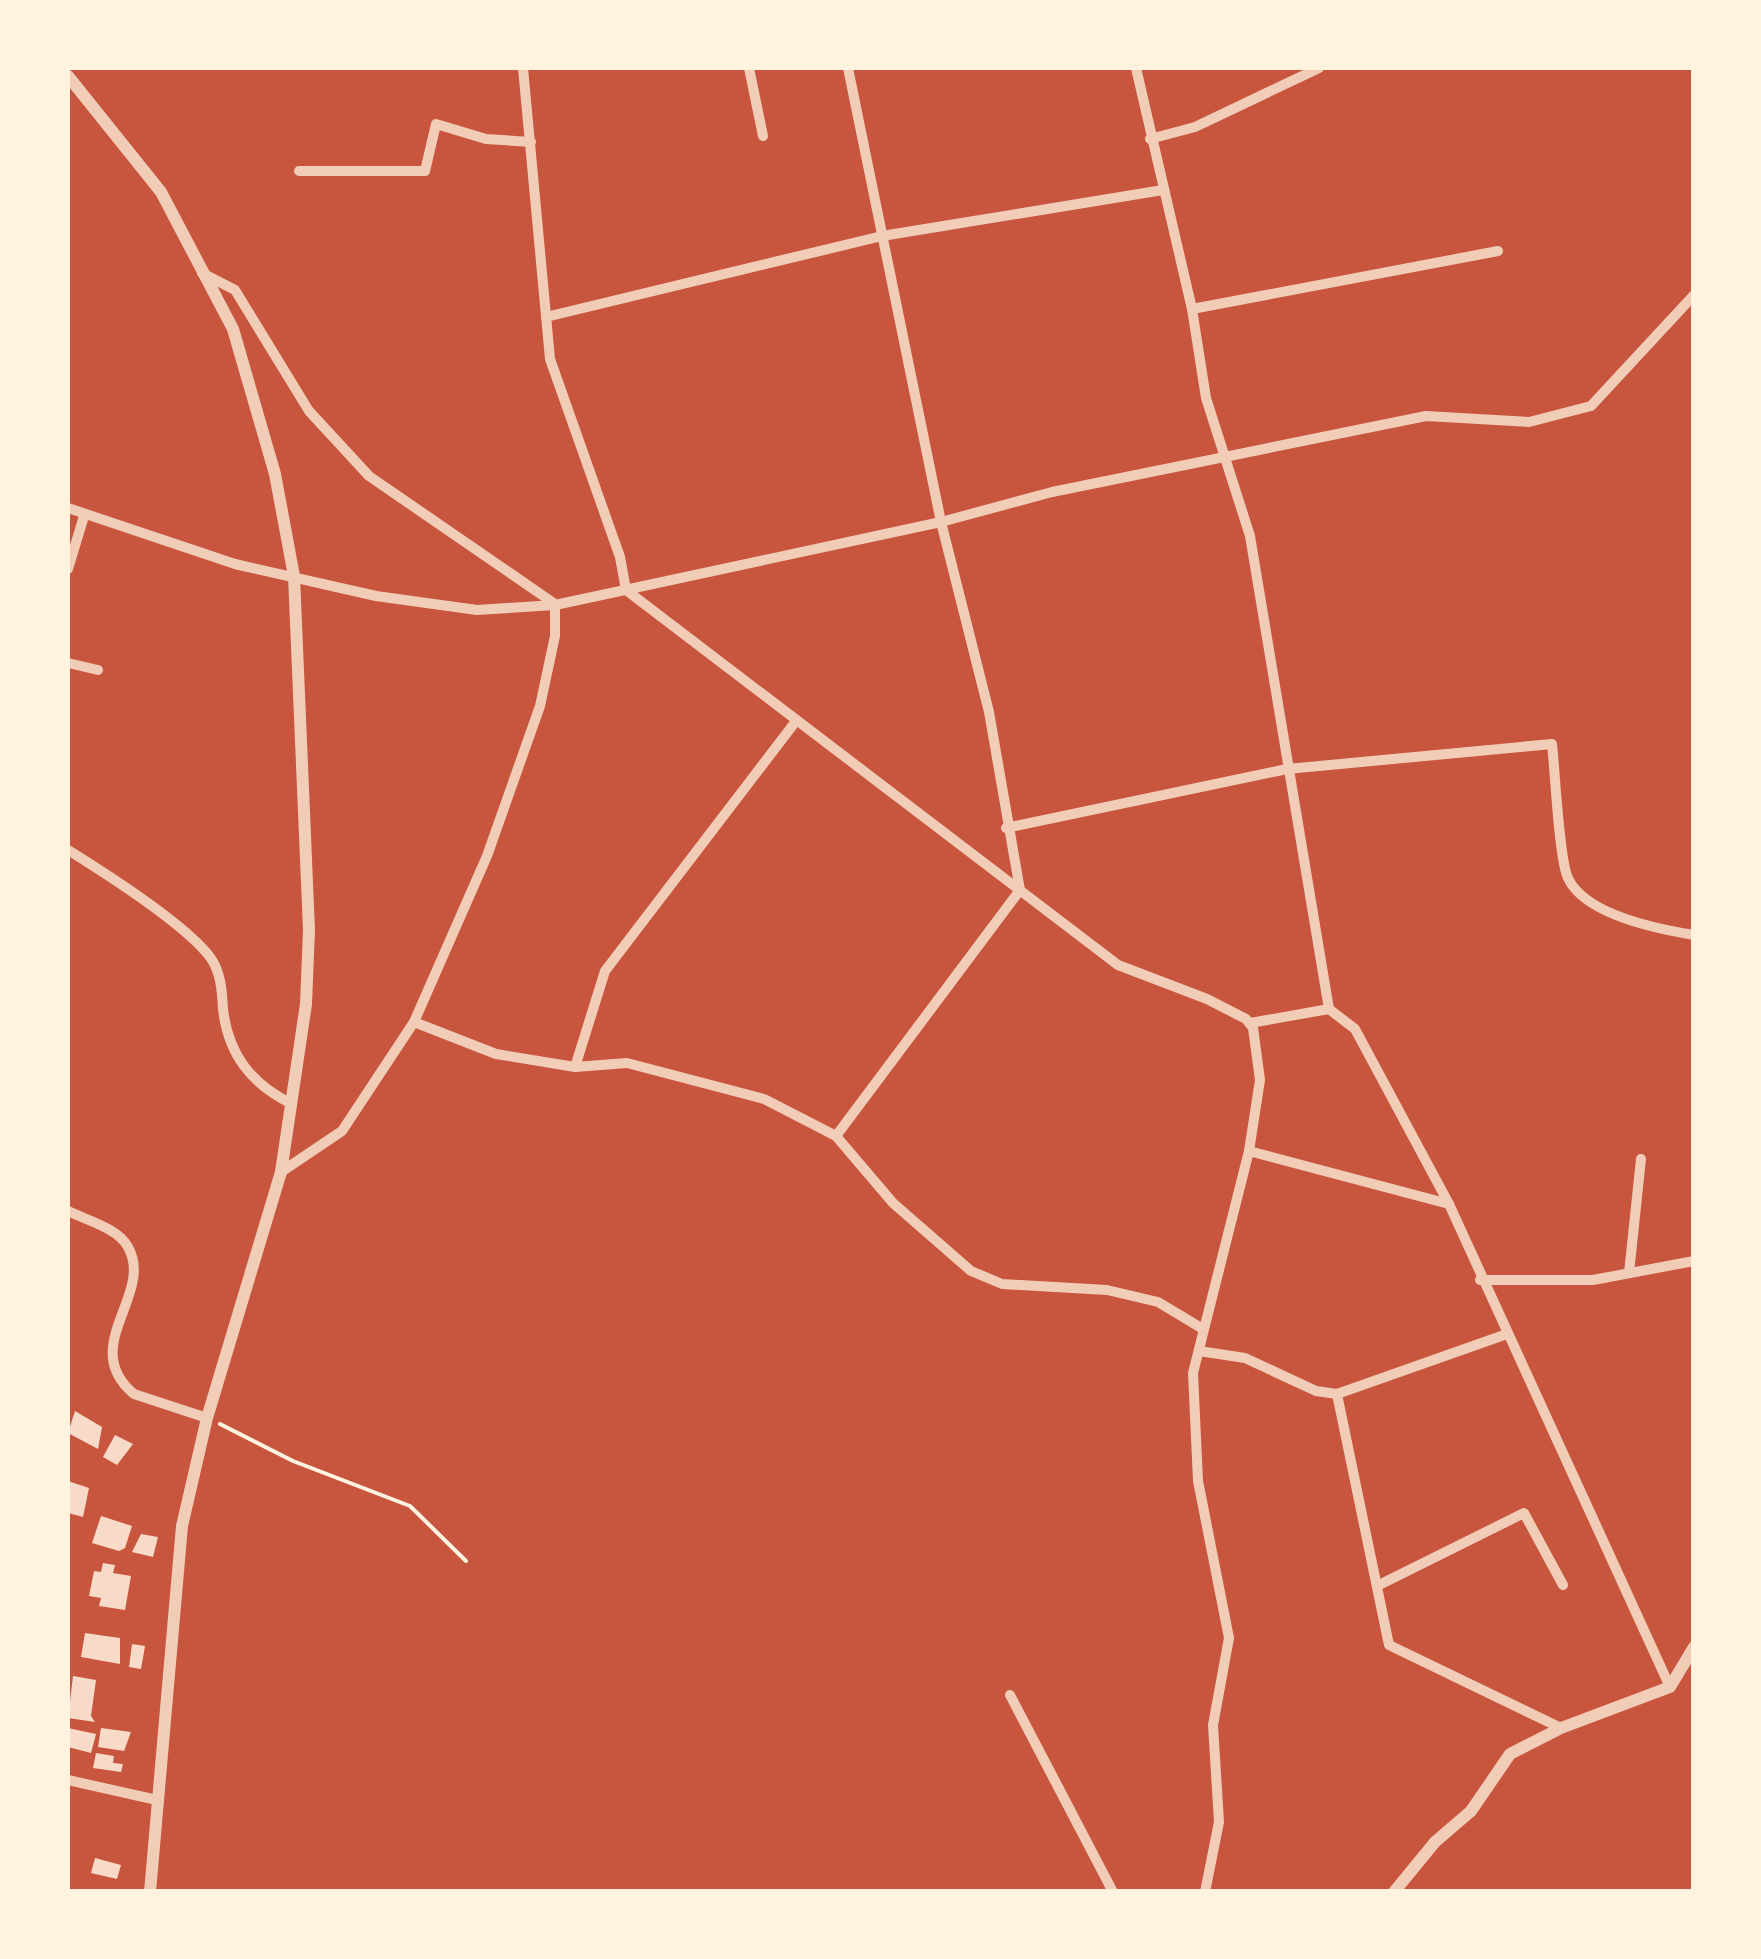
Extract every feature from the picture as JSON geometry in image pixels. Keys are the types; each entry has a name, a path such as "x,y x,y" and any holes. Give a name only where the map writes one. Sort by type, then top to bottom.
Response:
{"street":[{"path":"522,68 550,359 620,557 626,590 1118,966 1208,999 1250,1023 1329,1009"},
{"path":"749,68 762,136"},
{"path":"836,1136 1020,890 1006,828 990,712 941,522 848,68"},
{"path":"1136,68 1192,308 1206,398 1250,536 1329,1009 1355,1029 1372,1056 1449,1204 1480,1280 1670,1687"},
{"path":"1150,140 1195,126 1319,68"},
{"path":"68,76 161,192 182,236 197,254 202,273 233,329 248,371 294,576 309,930 306,1004 281,1172 207,1418 182,1526 150,1892"},
{"path":"299,171 425,171 436,124 486,140 530,142"},
{"path":"546,317 882,236 1163,190"},
{"path":"1192,308 1498,251"},
{"path":"202,273 235,290 309,410 369,476 555,605"},
{"path":"68,508 235,564 376,596 477,610 555,605 941,522 1052,492 1426,416 1530,422 1591,406 1694,296"},
{"path":"68,569 84,516"},
{"path":"281,1172 342,1132 414,1022 487,856 540,706 555,636 555,605"},
{"path":"68,663 98,670"},
{"path":"575,1067 605,970 796,721"},
{"path":"1006,828 1286,769 1552,744 1568,878 1594,904 1645,928 1694,935"},
{"path":"68,850 208,954 221,981 227,1032 246,1072 268,1092 292,1104"},
{"path":"414,1022 496,1054 575,1067 628,1064 764,1099 836,1136 894,1203 971,1270 1002,1284 1107,1290 1158,1302 1203,1329"},
{"path":"1204,1892 1219,1822 1212,1725 1229,1638 1227,1609 1198,1480 1192,1402 1203,1329 1250,1151 1260,1068 1250,1023"},
{"path":"1250,1151 1449,1204"},
{"path":"1629,1273 1640,1160"},
{"path":"68,1211 115,1234 128,1246 134,1275 114,1336 112,1361 125,1386 134,1394 207,1418"},
{"path":"1480,1280 1593,1280 1694,1260"},
{"path":"1198,1351 1245,1358 1316,1391 1337,1394 1507,1334"},
{"path":"1337,1394 1389,1645 1561,1728"},
{"path":"1376,1586 1524,1513 1563,1586"},
{"path":"1394,1892 1435,1842 1471,1811 1510,1754 1561,1728 1670,1687 1694,1646"},
{"path":"1010,1695 1113,1892"},
{"path":"68,1780 157,1800"}],"path":[{"path":"207,1418 293,1461 410,1506 466,1561"}],"building":[{"path":"75,1411 102,1427 98,1449 68,1433"},
{"path":"115,1435 133,1444 117,1465 103,1457"},
{"path":"68,1481 89,1488 83,1517 68,1513"},
{"path":"101,1516 132,1526 125,1548 119,1551 92,1543"},
{"path":"141,1534 158,1537 153,1557 132,1552"},
{"path":"103,1563 115,1565 113,1573 131,1576 125,1610 99,1606 101,1598 89,1596 94,1571 101,1572"},
{"path":"85,1633 120,1638 120,1664 81,1657"},
{"path":"132,1644 145,1646 141,1669 129,1667"},
{"path":"73,1676 96,1680 91,1716 95,1722 68,1718"},
{"path":"68,1728 96,1734 91,1753 68,1747"},
{"path":"101,1728 131,1732 124,1751 98,1747"},
{"path":"96,1753 114,1756 113,1763 123,1764 121,1772 93,1768"},
{"path":"95,1858 121,1865 117,1879 91,1873"}]}
